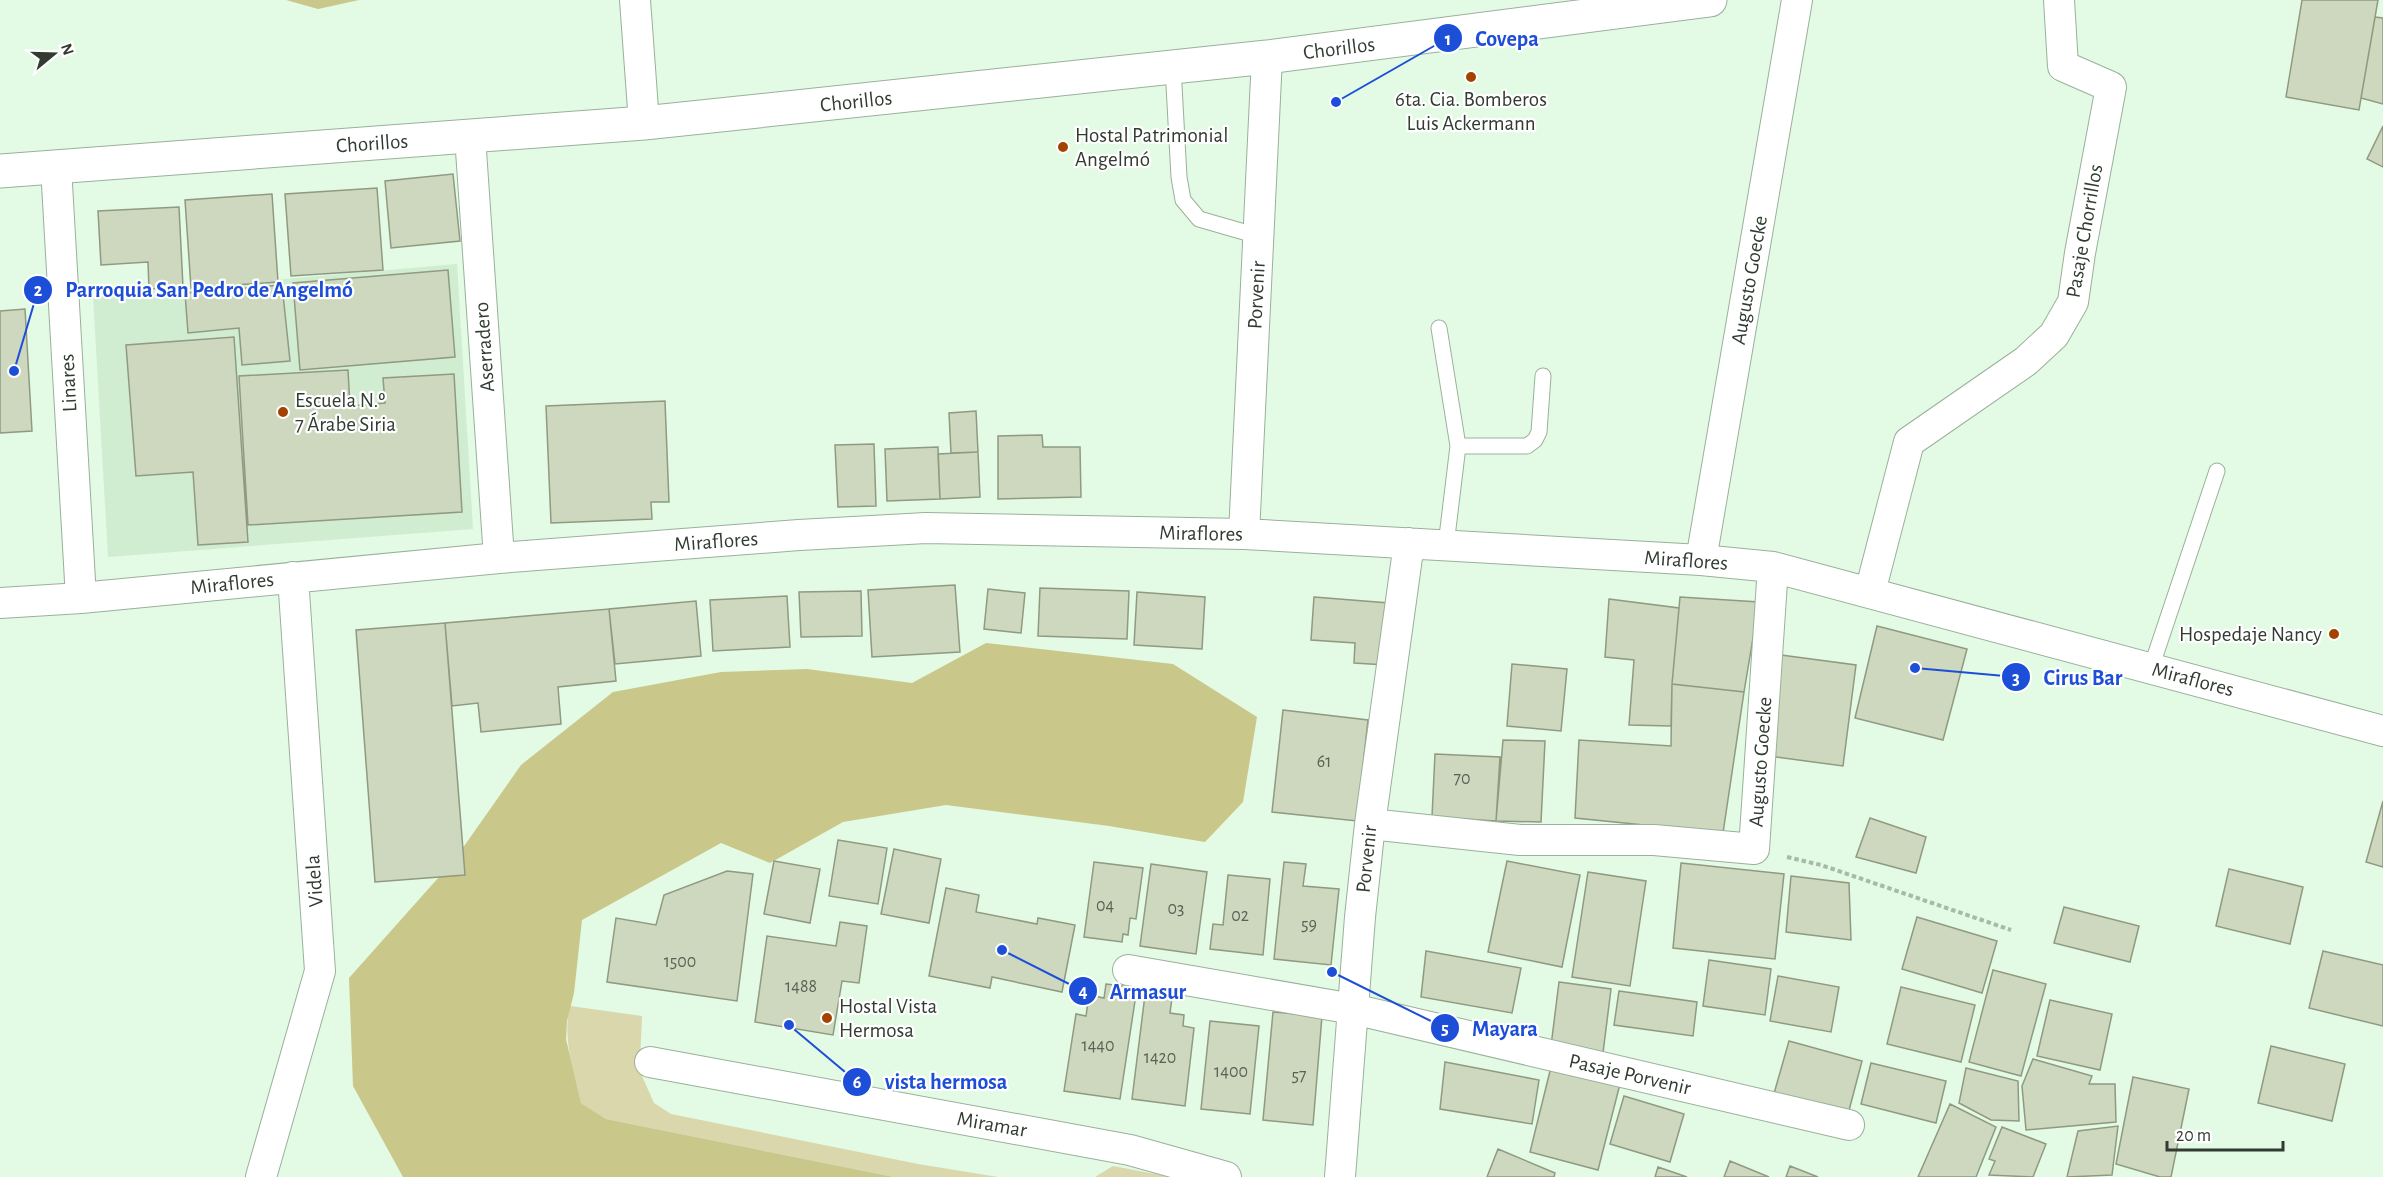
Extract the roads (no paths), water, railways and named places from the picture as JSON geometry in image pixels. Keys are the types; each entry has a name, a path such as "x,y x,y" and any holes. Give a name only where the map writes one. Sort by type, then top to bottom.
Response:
{"street":[{"path":"635,0 644,123"},
{"name":"Augusto Goecke","path":"1701,560 1797,0"},
{"name":"Pasaje Chorrillos","path":"1870,592 1909,442 2026,361 2054,335 2073,302 2083,235 2111,87 2063,66 2059,0"},
{"name":"Chorillos","path":"0,171 644,123 1267,57 1701,1"},
{"name":"Porvenir","path":"1244,534 1267,57"},
{"name":"Aserradero","path":"470,136 499,558"},
{"name":"Linares","path":"56,167 81,598"},
{"name":"Miraflores","path":"0,603 81,598 499,558 799,535 926,528 1244,534 1701,560 1773,567 2383,731"},
{"name":"Porvenir","path":"1340,1177 1370,824 1409,543"},
{"name":"Augusto Goecke","path":"1370,824 1520,840 1654,840 1754,849 1773,567"},
{"name":"Videla","path":"261,1177 320,971 293,577"},
{"name":"Pasaje Porvenir","path":"1128,970 1353,1009 1849,1125"},
{"name":"Miramar","path":"650,1062 1130,1150 1226,1177"}],"lane":[{"path":"1173,67 1179,177 1183,200 1199,219 1258,236"},
{"path":"1439,328 1458,446 1446,545"},
{"path":"1458,446 1527,446 1535,440 1539,432 1544,376"},
{"path":"2151,668 2217,471"}],"place":[{"name":"6ta. Cia. Bomberos Luis Ackermann","path":"1471,77"},
{"name":"Covepa","path":"1336,102"},
{"name":"Hostal Patrimonial Angelmó","path":"1063,147"},
{"name":"Parroquia San Pedro de Angelmó","path":"14,371"},
{"name":"Escuela N.º 7 Árabe Siria","path":"283,412"},
{"name":"Hospedaje Nancy","path":"2334,634"},
{"name":"Cirus Bar","path":"1915,668"},
{"name":"Armasur","path":"1002,950"},
{"name":"Mayara","path":"1332,972"},
{"name":"Hostal Vista Hermosa","path":"827,1018"},
{"name":"vista hermosa","path":"789,1025"}]}
